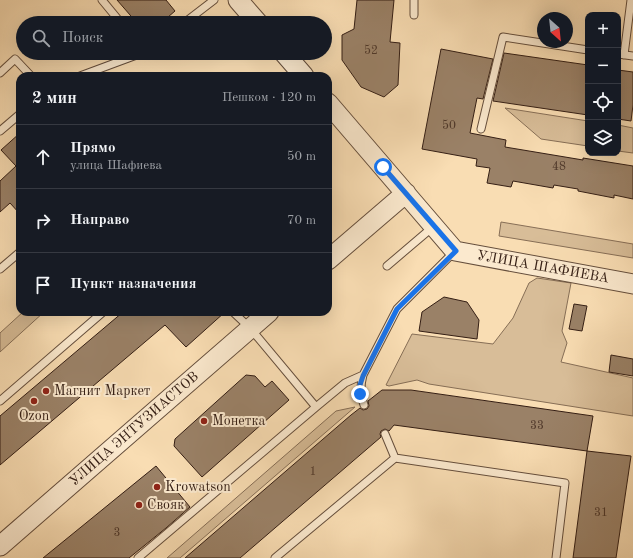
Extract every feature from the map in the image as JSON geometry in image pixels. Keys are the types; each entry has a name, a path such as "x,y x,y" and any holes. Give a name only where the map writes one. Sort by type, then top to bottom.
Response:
{"street":[{"path":"238,0 252,16"},
{"path":"290,60 301,72"},
{"path":"332,108 456,251"},
{"path":"332,257 406,193"},
{"name":"УЛИЦА ШАФИЕВА","path":"456,251 633,284"},
{"name":"УЛИЦА ЭНТУЗИАСТОВ","path":"0,546 264,316"}],"lane":[{"path":"102,0 115,16"},
{"path":"193,16 214,0"},
{"path":"414,0 414,15"},
{"path":"631,0 621,54 633,56"},
{"path":"481,129 503,38 585,50"},
{"path":"0,73 15,59 27,72"},
{"path":"91,72 123,60"},
{"path":"0,131 16,117"},
{"path":"387,266 434,226"},
{"path":"364,405 360,394 360,385 363,376 397,309 456,251"},
{"path":"0,269 16,255"},
{"path":"0,402 98,316"},
{"path":"237,316 250,328 316,407"},
{"path":"138,558 345,383 363,376"},
{"path":"385,434 395,458"},
{"path":"275,558 395,458 565,483 556,558"}],"shaded area":[{"path":"505,108 585,121 585,146 541,139"},
{"path":"621,126 633,128 633,153 621,151"},
{"path":"501,222 633,244 633,258 499,236"},
{"path":"537,278 571,283 562,331 567,343 561,362 633,378 633,416 429,384 417,380 389,386 386,385 412,334 493,344 513,318 529,283"},
{"path":"19,316 40,316 0,352 0,333"},
{"path":"355,407 180,558 167,558 336,411"}],"building":[{"path":"117,0 166,0 175,11 169,16 131,16"},
{"path":"357,0 394,0 390,42 400,43 398,85 384,97 361,87 342,60 342,35 354,29"},
{"path":"441,49 493,59 483,99 477,98 470,133 506,140 505,147 583,160 583,158 633,166 633,199 614,195 614,198 554,185 553,188 513,181 511,187 487,183 490,168 476,166 477,159 422,149"},
{"path":"504,53 585,65 585,115 493,101"},
{"path":"621,70 633,72 633,105 631,121 621,119"},
{"path":"16,137 16,166 1,150"},
{"path":"16,166 16,210 10,203 0,212 0,181"},
{"path":"444,297 467,302 479,320 477,339 419,331 422,312"},
{"path":"574,304 587,306 582,331 569,329"},
{"path":"118,316 221,316 186,347 165,325 0,465 0,416"},
{"path":"611,355 633,359 633,376 609,372"},
{"path":"246,375 255,376 265,387 272,381 289,400 202,477 174,446 175,439"},
{"path":"382,390 411,390 593,416 587,451 394,425 389,431 385,429 381,431 381,437 240,558 185,558 351,415 360,408 363,410 367,409 369,406 368,401"},
{"path":"587,451 631,456 616,558 573,558"},
{"path":"156,466 190,507 166,528 129,558 43,558"}],"place":[{"name":"Магнит Маркет","path":"46,391"},
{"name":"Ozon","path":"34,401"},
{"name":"Монетка","path":"204,421"},
{"name":"Krowatson","path":"157,487"},
{"name":"Свояк","path":"139,505"}],"route":[{"path":"360,394 360,385 363,376 397,309 456,251 383,167"}]}
